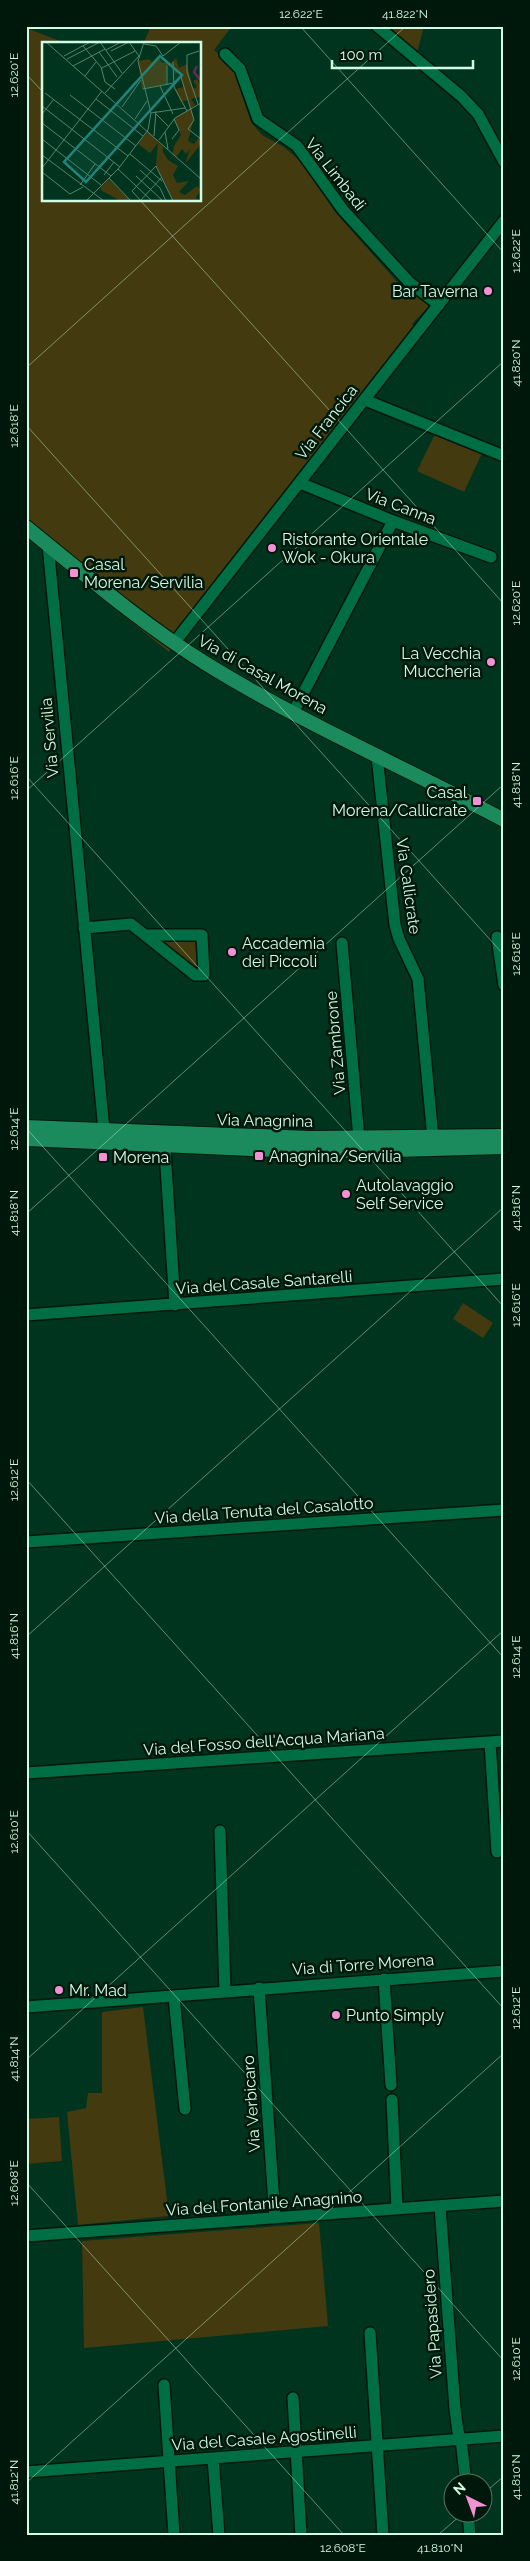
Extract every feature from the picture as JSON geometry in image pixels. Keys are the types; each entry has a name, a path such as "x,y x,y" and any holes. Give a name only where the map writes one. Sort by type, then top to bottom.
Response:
{"main road":[{"name":"Via di Casal Morena","path":"26,527 174,643 235,681 293,713 504,820"},
{"name":"Via Anagnina","path":"26,1126 202,1136 360,1139 504,1136"},
{"name":"Via Anagnina","path":"26,1139 162,1146 352,1151 504,1147"}],"street":[{"path":"377,26 461,96 478,114 504,162"},
{"name":"Via Limbadi","path":"225,54 240,69 258,119 297,146 343,210 409,282 439,305"},
{"name":"Via Francica","path":"174,643 504,221"},
{"path":"364,400 504,456"},
{"name":"Via Canna","path":"300,483 490,558"},
{"path":"293,713 393,521"},
{"name":"Via Servilia","path":"48,545 104,1130"},
{"name":"Via Callicrate","path":"377,756 395,925 399,940 415,970 418,983 433,1138"},
{"path":"84,928 131,924 195,975 204,975 202,935 146,935"},
{"path":"497,937 504,986"},
{"name":"Via Zambrone","path":"342,943 360,1139"},
{"path":"162,1146 165,1151 175,1305"},
{"name":"Via del Casale Santarelli","path":"26,1315 504,1279"},
{"name":"Via della Tenuta del Casalotto","path":"26,1542 504,1510"},
{"name":"Via del Fosso dell'Acqua Mariana","path":"26,1773 504,1741"},
{"path":"490,1742 497,1852"},
{"path":"220,1831 225,1992"},
{"name":"Via di Torre Morena","path":"26,2007 504,1971"},
{"path":"384,1979 391,2086"},
{"name":"Via Verbicaro","path":"259,1988 275,2218"},
{"path":"174,1997 185,2109"},
{"path":"392,2100 397,2209"},
{"name":"Via del Fontanile Anagnino","path":"26,2236 504,2201"},
{"name":"Via Papasidero","path":"440,2206 455,2409 465,2474"},
{"path":"370,2333 383,2535"},
{"path":"164,2385 174,2535"},
{"path":"292,2398 301,2535"},
{"name":"Via del Casale Agostinelli","path":"26,2472 504,2436"},
{"path":"213,2459 219,2535"}],"shaded area":[{"path":"151,26 232,26 214,50 232,66 251,122 262,135 284,147 299,160 336,213 399,284 410,294 431,304 412,324 418,331 169,652 26,538 26,28 63,42 42,42 42,201 201,201 201,42 144,42"},
{"path":"366,26 424,26 414,64"},
{"path":"436,432 482,453 464,492 417,471"},
{"path":"197,940 201,970 196,971 165,947 165,941"},
{"path":"463,1303 493,1323 483,1338 453,1319"},
{"path":"143,2007 169,2216 78,2225 67,2112 86,2108 88,2093 102,2093 102,2012"},
{"path":"59,2117 62,2161 26,2164 26,2119"},
{"path":"319,2223 328,2326 84,2348 82,2241"}],"place":[{"name":"Bar Taverna","path":"488,291"},
{"name":"Ristorante Orientale Wok - Okura","path":"272,548"},
{"name":"Casal Morena/Servilia","path":"74,573"},
{"name":"La Vecchia Muccheria","path":"491,662"},
{"name":"Casal Morena/Callicrate","path":"477,801"},
{"name":"Accademia dei Piccoli","path":"232,952"},
{"name":"Anagnina/Servilia","path":"259,1156"},
{"name":"Morena","path":"103,1157"},
{"name":"Autolavaggio Self Service","path":"346,1194"},
{"name":"Mr. Mad","path":"59,1990"},
{"name":"Punto Simply","path":"336,2015"}]}
